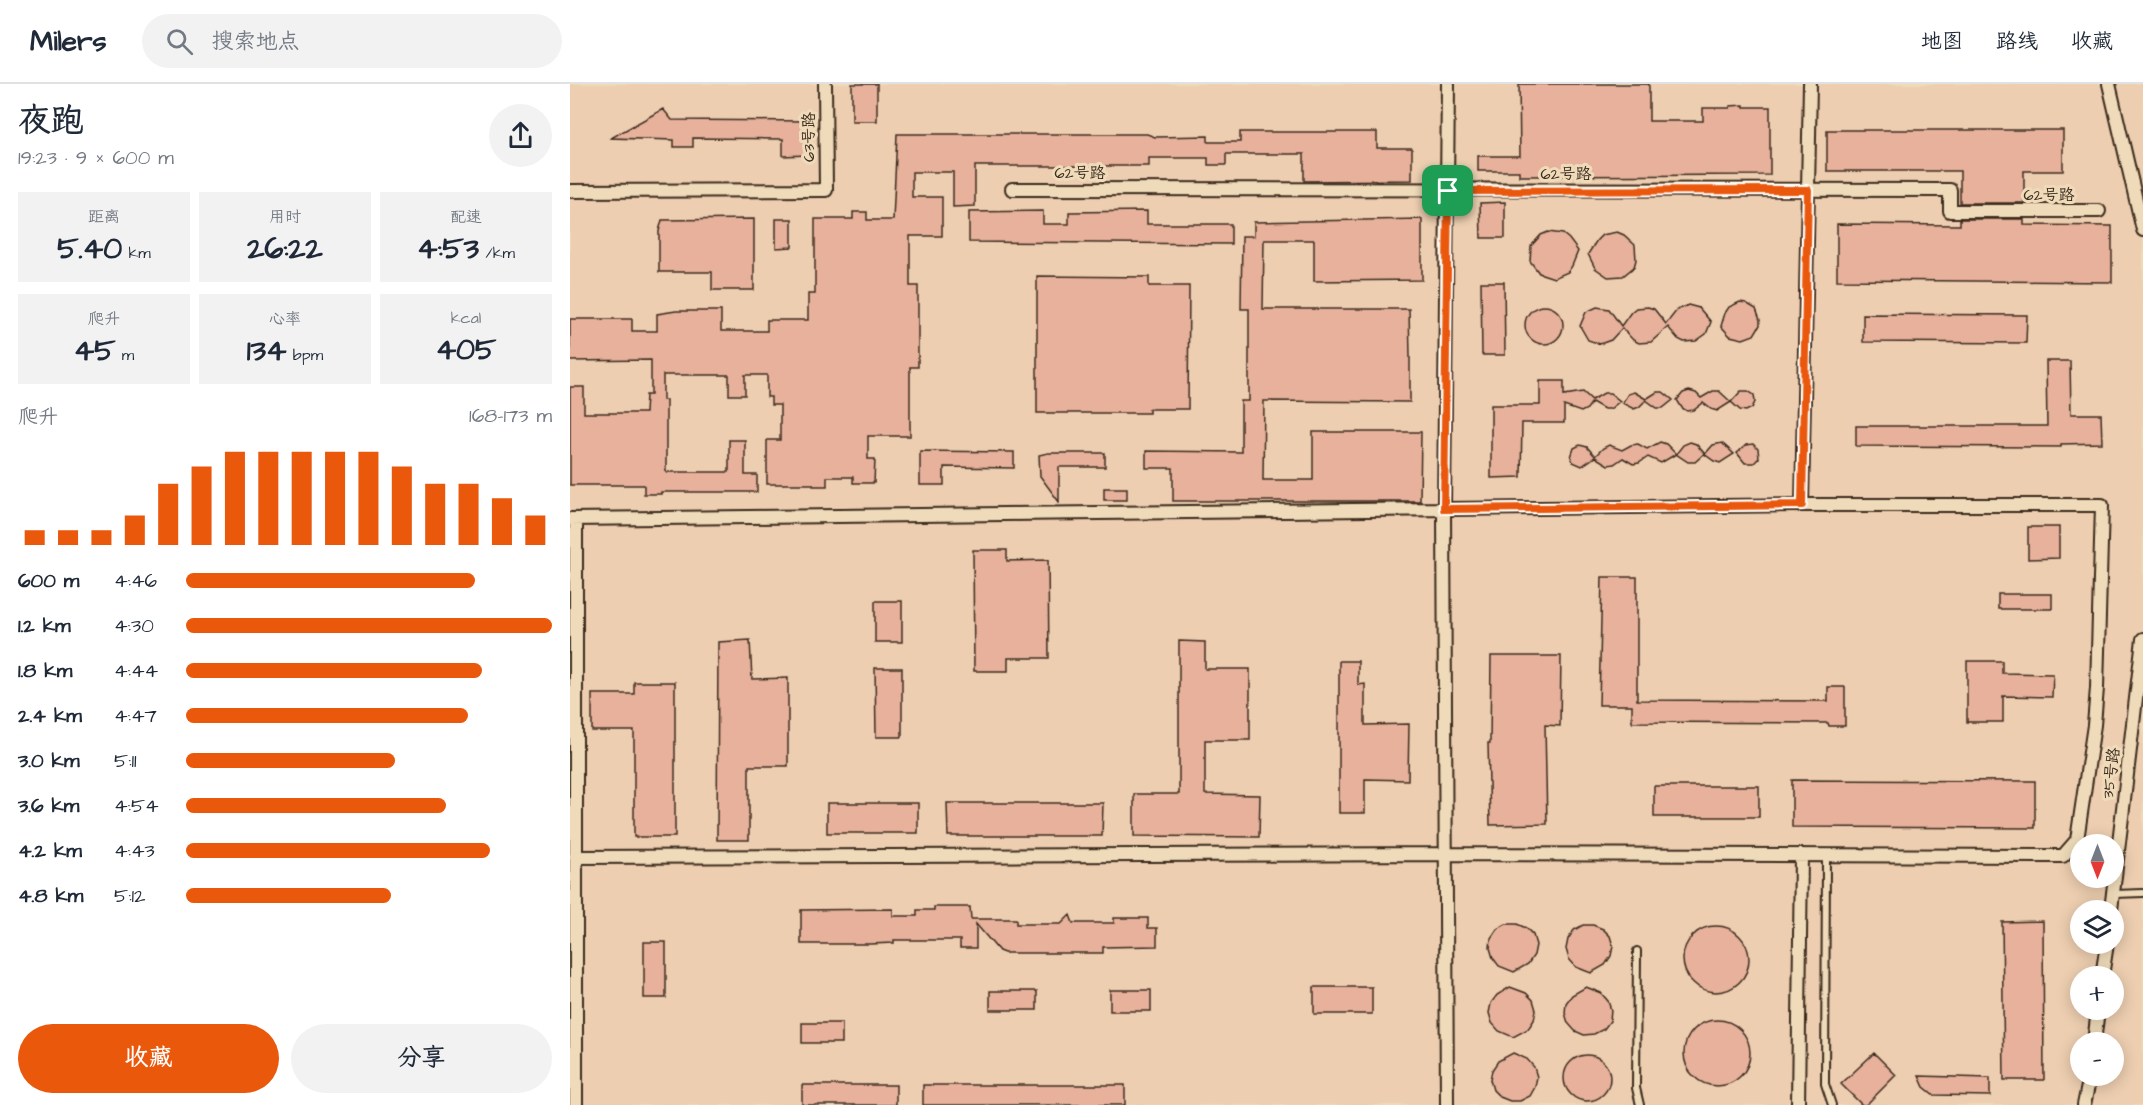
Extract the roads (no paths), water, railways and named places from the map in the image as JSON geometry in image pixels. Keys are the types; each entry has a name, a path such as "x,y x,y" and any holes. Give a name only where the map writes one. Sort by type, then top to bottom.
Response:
{"street":[{"name":"63号路","path":"570,191 826,190 825,84"},
{"path":"1447,1105 1444,509 1448,84"},
{"path":"1802,505 1810,84"},
{"path":"2109,84 2143,230"},
{"name":"62号路","path":"1012,189 1950,190 1950,212 2098,212"},
{"path":"575,858 1446,854 2063,856 2077,840 2097,688 2102,505 1802,505 573,519 576,1105"},
{"name":"35号路","path":"2112,900 2143,639"},
{"path":"1798,1105 1802,855"},
{"path":"2084,1105 2088,1086"}],"lane":[{"path":"1826,855 1825,1084 1832,1105"},
{"path":"2113,894 2143,894"},
{"path":"1637,951 1636,1088 1640,1105"}]}
